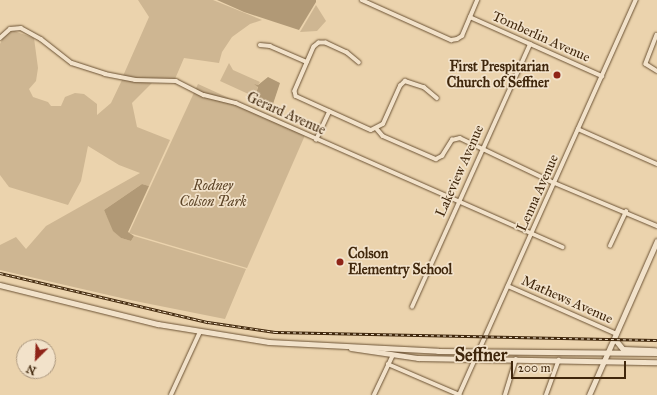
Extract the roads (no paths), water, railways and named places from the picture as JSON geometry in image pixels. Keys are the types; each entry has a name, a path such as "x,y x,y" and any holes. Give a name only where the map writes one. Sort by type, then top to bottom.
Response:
{"main road":[{"path":"589,395 657,241"},
{"path":"0,285 158,324 274,343 478,351 657,354"},
{"path":"616,336 623,349 657,350"},
{"path":"331,346 393,355 516,360 657,362"}],"street":[{"path":"362,0 451,40 457,40 462,36 477,0"},
{"name":"Lenna Avenue","path":"459,395 636,0"},
{"name":"Tomberlin Avenue","path":"470,17 602,76"},
{"name":"Gerard Avenue","path":"0,38 10,29 20,28 41,39 72,63 105,74 135,80 176,81 204,95 236,104 563,248"},
{"path":"657,35 646,64 657,71"},
{"path":"358,63 347,52 326,42 319,43 314,47 307,62 295,91 296,96 367,129 377,129 383,124 400,86 405,81 424,87 437,98"},
{"name":"Lakeview Avenue","path":"412,307 481,149 530,44"},
{"path":"260,45 270,46 307,62"},
{"path":"316,140 329,112"},
{"path":"377,129 383,136 436,159 456,137 554,182 657,226"},
{"path":"578,129 657,164"},
{"path":"610,246 626,212"},
{"name":"Mathews Avenue","path":"508,286 616,336"},
{"path":"171,395 200,332"},
{"path":"374,395 393,355"},
{"path":"504,395 516,360"},
{"path":"546,395 559,360"},
{"path":"388,364 459,395"}],"railway":[{"path":"0,273 208,322 275,332 657,340"}],"place":[{"name":"First Prespitarian Church of Seffner","path":"557,75"},
{"name":"Colson Elementry School","path":"340,262"}],"district":[{"name":"Seffner","path":"481,355"}],"park label":[{"name":"Rodney Colson Park","path":"213,194"}]}
